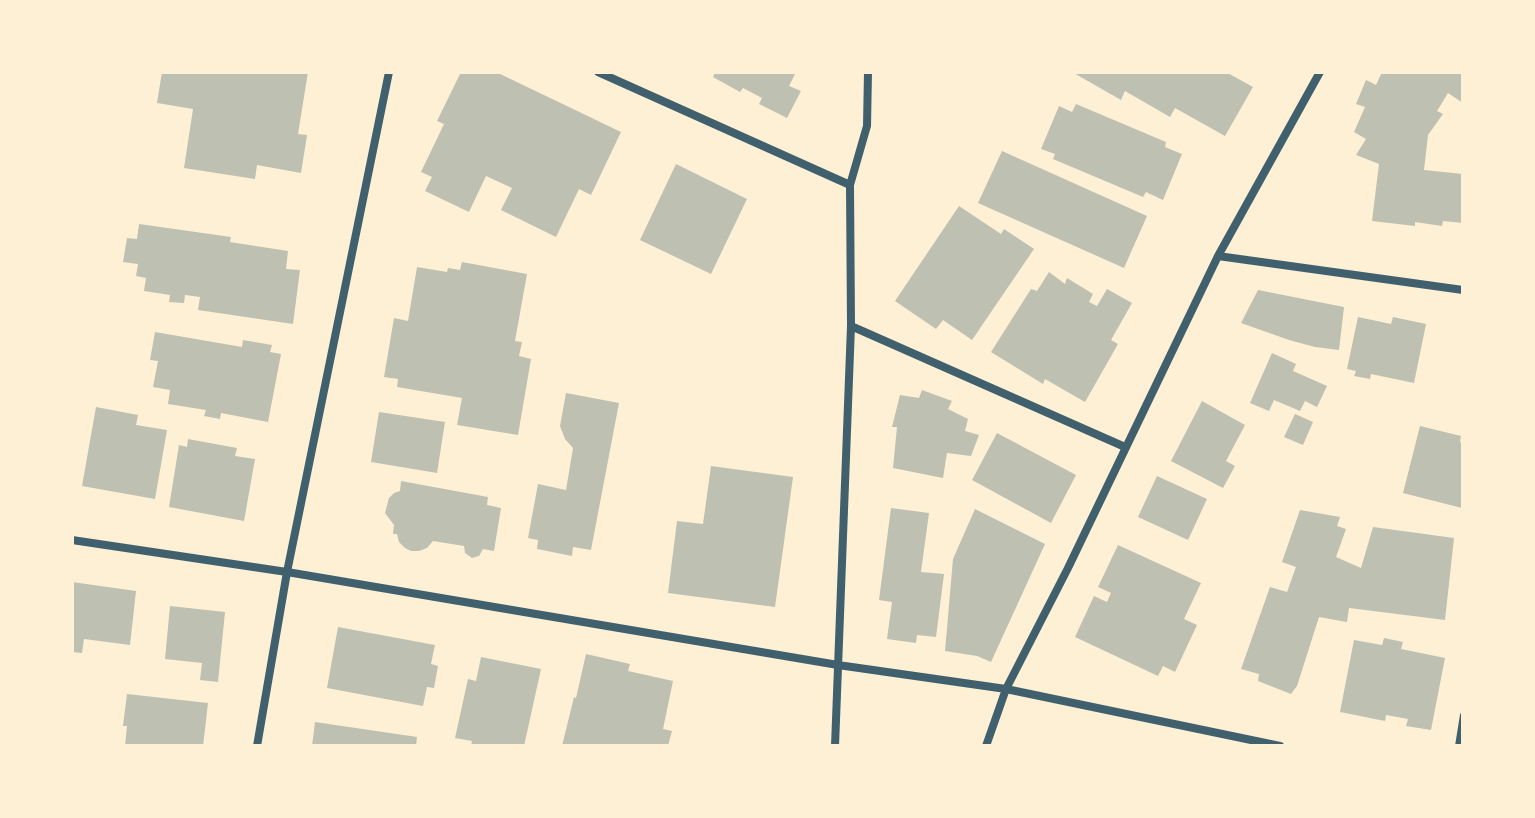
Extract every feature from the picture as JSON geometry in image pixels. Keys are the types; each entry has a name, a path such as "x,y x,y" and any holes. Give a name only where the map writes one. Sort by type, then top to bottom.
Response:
{"street":[{"path":"257,746 287,572 389,72"},
{"path":"598,72 850,185"},
{"path":"835,746 851,326 850,185 867,126 868,72"},
{"path":"986,746 1006,689 1068,568 1218,256 1320,72"},
{"path":"1218,256 1463,290"},
{"path":"851,326 1125,447"},
{"path":"72,540 287,572 838,665 1006,689 1280,746"}],"lane":[{"path":"1458,746 1463,715"}],"building":[{"path":"162,72 308,72 298,134 307,135 301,173 257,165 255,179 184,168 193,109 157,103"},
{"path":"461,72 496,72 621,132 591,195 579,189 556,237 501,210 512,188 486,176 469,212 425,191 432,177 421,172 444,124 437,121"},
{"path":"715,72 796,72 789,86 801,91 787,118 759,104 762,98 743,88 740,92 713,77"},
{"path":"1072,72 1226,72 1253,87 1225,136 1175,108 1170,117 1125,91 1121,100"},
{"path":"1382,72 1463,72 1463,103 1448,93 1437,111 1443,114 1428,135 1424,170 1463,174 1463,223 1443,221 1442,226 1415,222 1415,226 1372,221 1379,164 1356,155 1366,139 1354,132 1365,107 1356,104 1366,80 1376,85"},
{"path":"1076,104 1166,142 1165,147 1182,154 1163,200 1146,192 1143,197 1053,159 1055,154 1041,149 1059,106 1072,112"},
{"path":"1002,151 1147,216 1124,268 978,203"},
{"path":"676,164 747,199 711,274 640,240"},
{"path":"959,206 1001,234 1004,229 1034,249 972,340 943,320 936,329 895,301"},
{"path":"139,224 231,237 230,242 288,251 286,269 300,270 293,324 198,310 200,297 185,295 184,303 169,302 170,295 144,291 146,278 136,276 138,264 123,262 127,238 137,239"},
{"path":"462,262 527,274 515,341 522,342 519,356 531,359 518,435 457,425 462,398 397,387 398,379 384,377 394,318 408,321 417,267 447,272 448,268 460,270"},
{"path":"1049,272 1065,284 1067,278 1093,294 1089,302 1097,306 1107,289 1132,303 1111,340 1118,344 1085,402 1045,379 1043,384 991,352 1031,289 1037,291"},
{"path":"1258,290 1344,307 1339,350 1289,340 1241,323"},
{"path":"1358,317 1391,324 1393,317 1426,324 1414,383 1371,374 1370,379 1354,376 1356,371 1347,369"},
{"path":"155,332 242,347 243,340 272,345 270,352 281,354 268,422 221,413 220,419 204,416 206,410 168,404 170,390 153,387 158,361 150,360"},
{"path":"1272,353 1296,364 1293,371 1327,386 1317,407 1305,401 1300,411 1274,400 1269,411 1250,403"},
{"path":"922,390 952,401 948,409 968,419 965,431 979,435 971,456 947,453 943,478 893,468 897,427 892,427 900,395 919,398"},
{"path":"566,393 619,403 591,550 573,547 572,556 537,549 538,540 528,538 538,484 566,490 573,448 560,426"},
{"path":"1202,401 1245,425 1226,461 1235,466 1223,488 1171,461"},
{"path":"96,407 138,415 136,425 167,430 155,499 82,486"},
{"path":"379,412 445,422 437,473 371,462"},
{"path":"1295,414 1313,422 1303,445 1284,437"},
{"path":"1420,426 1461,436 1462,508 1403,493"},
{"path":"997,433 1076,475 1051,523 972,480"},
{"path":"188,439 237,448 235,456 255,459 244,521 169,507 179,445 187,447"},
{"path":"711,466 793,477 775,607 668,593 677,521 703,524"},
{"path":"1157,476 1207,499 1188,540 1138,517"},
{"path":"401,481 488,497 487,505 501,508 494,551 483,549 479,556 472,558 465,553 464,546 433,541 419,551 405,548 397,534 393,534 394,525 385,513 389,498 400,491"},
{"path":"891,508 929,513 921,572 944,574 936,637 917,635 916,643 887,639 892,602 879,600"},
{"path":"975,509 1045,544 991,662 977,656 945,651 953,559"},
{"path":"1300,510 1340,517 1337,526 1346,529 1336,557 1361,568 1373,527 1454,538 1445,620 1349,608 1347,622 1319,617 1297,686 1291,694 1258,681 1259,674 1241,669 1270,587 1287,592 1296,567 1282,562"},
{"path":"1118,545 1201,583 1184,619 1197,625 1175,672 1163,666 1158,676 1075,637 1094,596 1107,602 1111,593 1098,587"},
{"path":"72,582 136,591 130,645 84,639 82,653 72,652"},
{"path":"170,606 225,612 218,682 200,680 202,663 165,659"},
{"path":"338,627 435,645 431,664 438,666 434,688 427,687 423,706 327,688"},
{"path":"1384,638 1403,642 1401,649 1445,658 1431,730 1406,726 1408,719 1386,715 1385,721 1340,712 1354,640 1382,645"},
{"path":"586,654 630,664 628,671 673,681 663,729 672,731 668,746 562,746"},
{"path":"481,657 541,669 524,746 471,746 472,741 455,738 468,679 476,681"},
{"path":"127,694 208,703 203,746 125,746 127,726 123,726"},
{"path":"315,722 417,737 416,746 312,746"}]}
